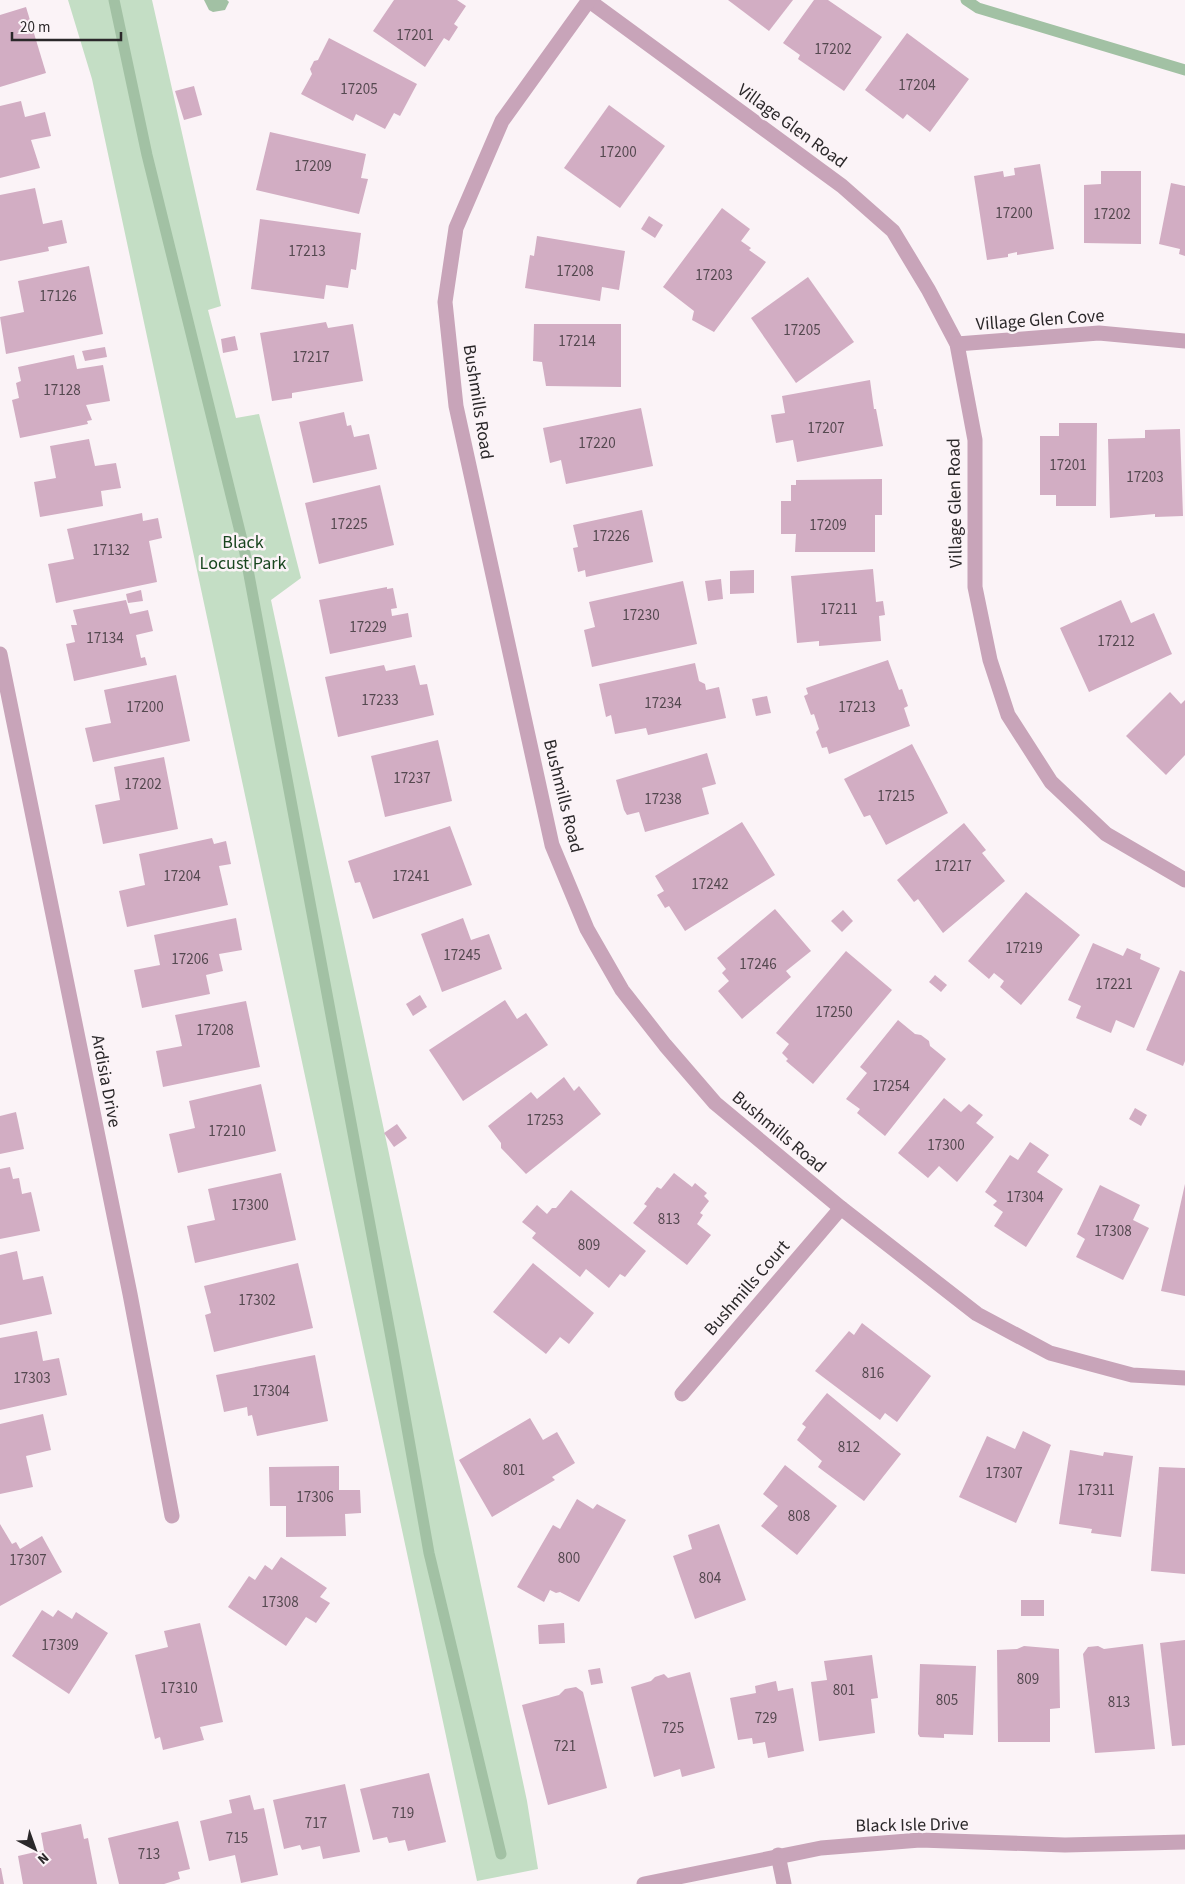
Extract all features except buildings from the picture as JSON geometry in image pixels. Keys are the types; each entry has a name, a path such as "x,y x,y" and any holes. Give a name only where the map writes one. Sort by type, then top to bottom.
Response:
{"street":[{"name":"Village Glen Road","path":"589,0 842,186 893,231 928,289 957,344 975,440 975,587 990,660 1008,716 1051,782 1106,834 1185,880"},
{"name":"Bushmills Road","path":"589,0 502,121 456,228 445,302 456,406 552,845 587,929 622,990 665,1046 715,1103 841,1208 976,1314 1050,1353 1132,1375 1185,1378"},
{"name":"Village Glen Cove","path":"957,344 1099,333 1185,340"},
{"name":"Ardisia Drive","path":"0,654 2,676 130,1294 172,1516"},
{"name":"Bushmills Court","path":"682,1394 841,1208"},
{"name":"Black Isle Drive","path":"644,1884 778,1855 821,1848 920,1840 1065,1845 1185,1842"},
{"path":"778,1855 784,1884"}],"green space":[{"name":"Black Locust Park","path":"68,0 152,0 221,306 208,310 236,418 259,414 301,578 271,600 527,1801 538,1869 477,1881 92,79"}],"shaded area":[{"path":"204,0 227,0 229,2 225,10 213,12 209,10"}],"waterway":[{"path":"114,0 147,155 244,548 392,1343 429,1553 501,1854"},
{"path":"966,0 978,8 1185,70"}]}
